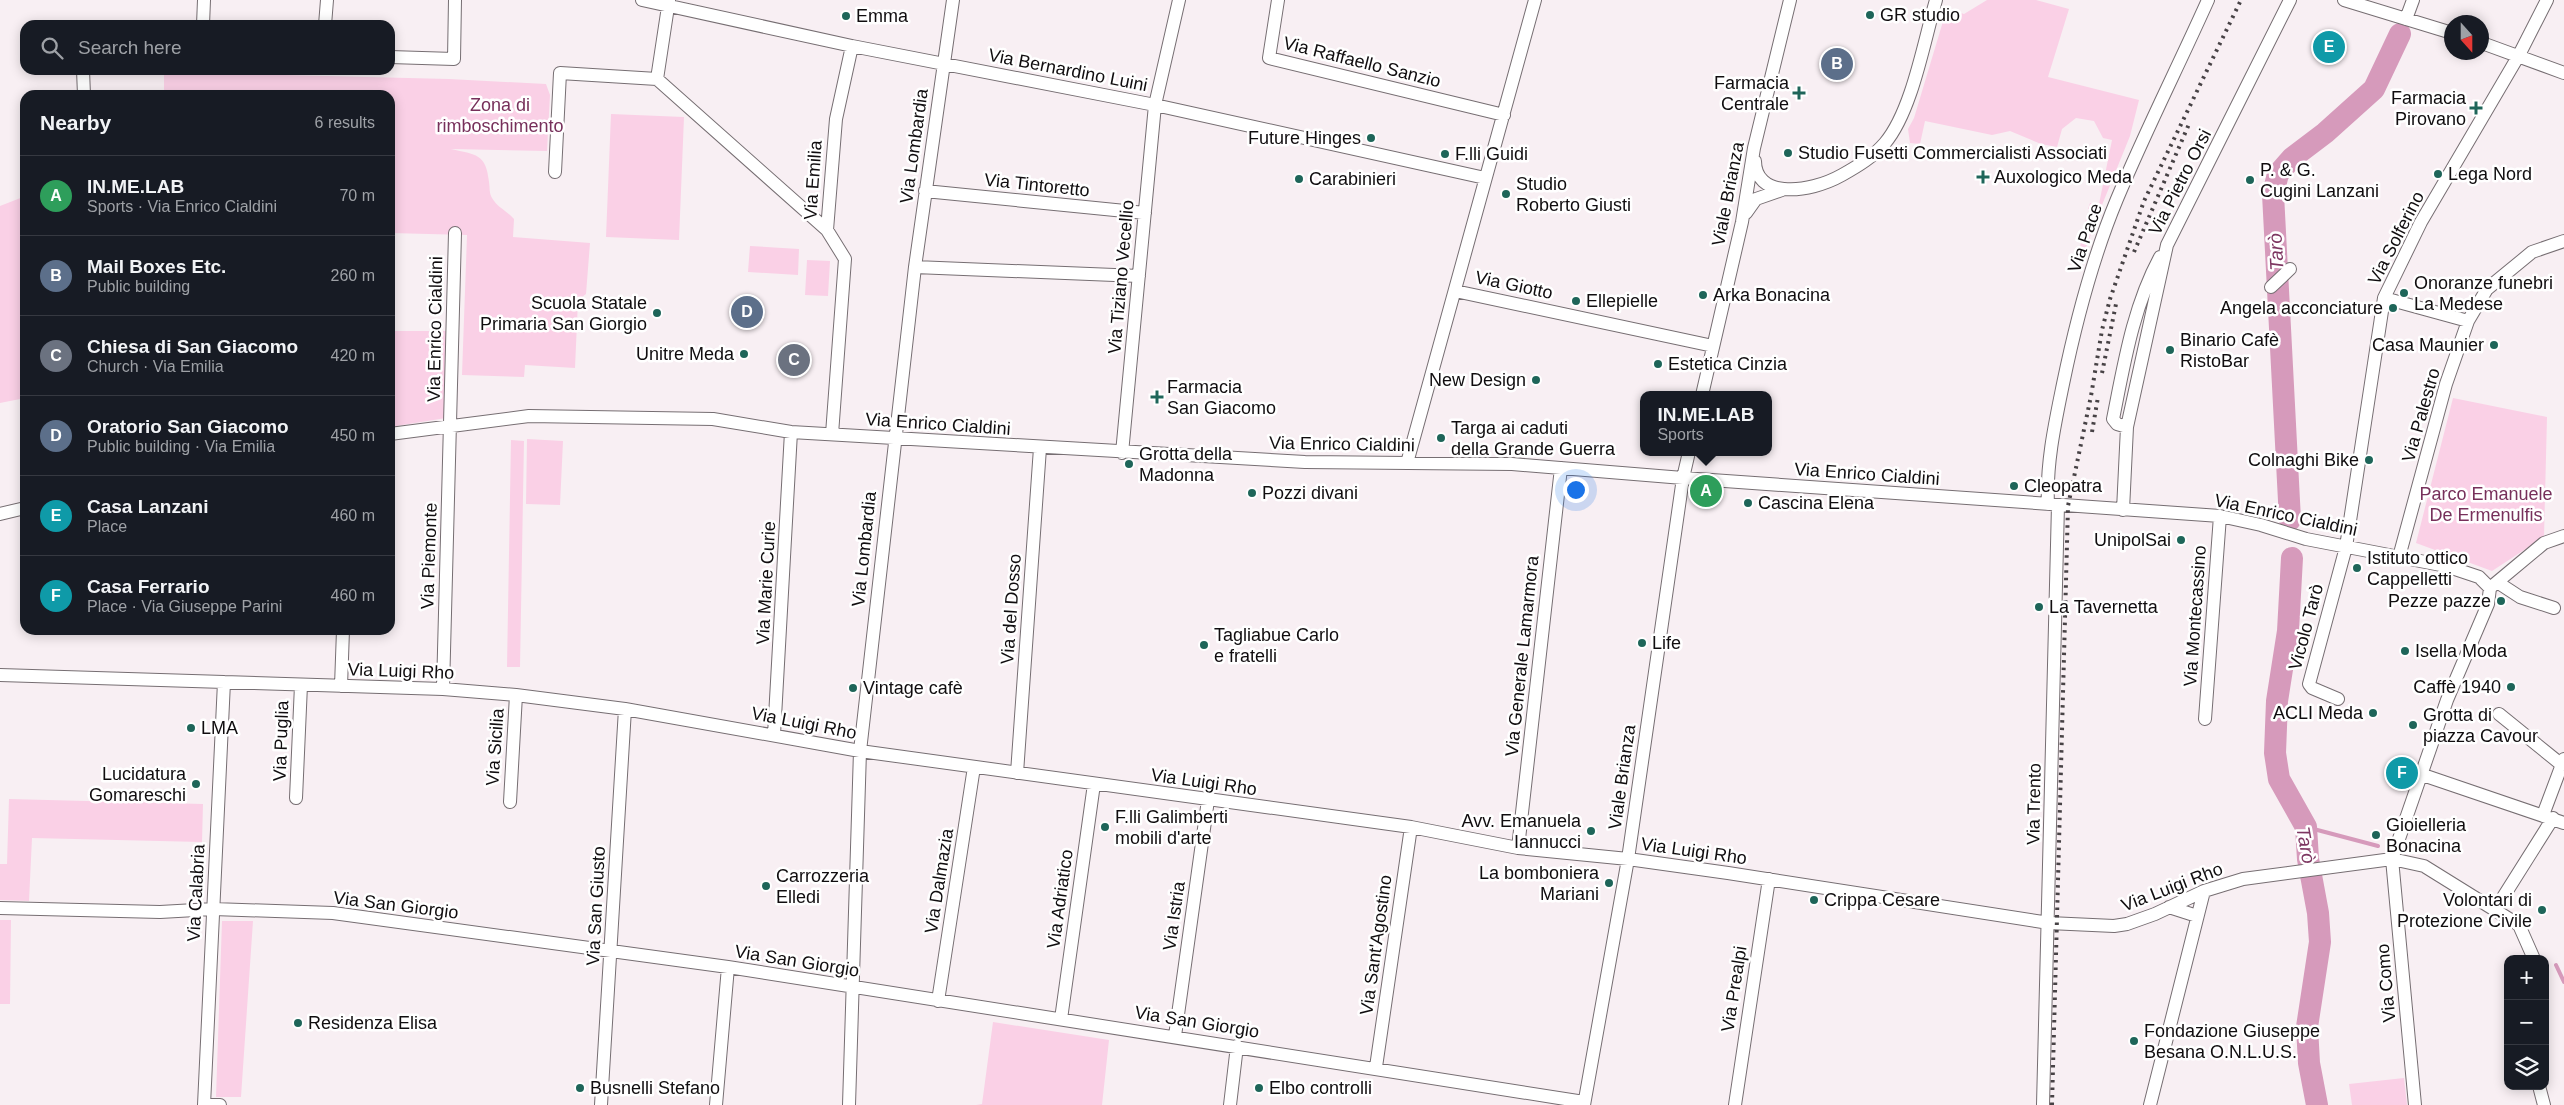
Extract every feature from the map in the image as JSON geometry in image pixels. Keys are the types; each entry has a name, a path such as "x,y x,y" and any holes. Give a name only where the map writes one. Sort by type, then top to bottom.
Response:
{"street":[{"path":"203,20 204,0"},
{"path":"325,20 326,0"},
{"path":"395,57 454,60 455,0"},
{"name":"Via Bernardino Luini","path":"642,0 669,2 852,46 1155,105 1486,178"},
{"name":"Via Lombardia","path":"849,1105 860,751 915,267 953,0"},
{"name":"Via Tiziano Vecellio","path":"1122,453 1155,105 1179,0"},
{"name":"Via Raffaello Sanzio","path":"1278,0 1269,58 1504,115"},
{"path":"1408,463 1535,0"},
{"name":"Viale Brianza","path":"1703,391 1742,222 1754,148 1790,0"},
{"path":"1754,148 1756,173 1760,179 1774,188 1798,189 1834,179 1864,162 1886,141 1897,125 1907,98 1936,0"},
{"name":"Via Pace","path":"2053,504 2046,480 2077,316 2116,201 2160,100 2208,0"},
{"name":"Via Pietro Orsi","path":"2123,510 2122,426 2167,245 2290,0"},
{"path":"2344,0 2444,31"},
{"path":"2406,19 2414,0"},
{"name":"Via Solferino","path":"2346,547 2384,298 2422,222 2519,55 2547,0"},
{"path":"657,79 669,2"},
{"path":"2489,45 2564,72"},
{"name":"Via Emilia","path":"832,434 845,259 827,230 836,119 852,46"},
{"path":"555,172 560,73 657,79 827,230"},
{"path":"83,75 84,90"},
{"path":"1742,222 1756,198 1784,189"},
{"name":"Via Tintoretto","path":"925,191 1145,213"},
{"name":"Via Enrico Cialdini","path":"451,425 455,234"},
{"name":"Via Palestro","path":"2399,556 2446,384 2468,321 2487,289 2532,252 2564,241"},
{"path":"915,267 1139,276"},
{"path":"2271,287 2290,269"},
{"name":"Via Giotto","path":"1455,290 1714,346"},
{"path":"2384,298 2468,321"},
{"name":"Via Enrico Cialdini","path":"395,433 530,416 713,419 791,432 894,439 1305,462 1512,464 2220,516 2261,525 2306,539 2446,566 2479,577 2520,597 2554,608"},
{"name":"Via Piemonte","path":"442,689 451,425"},
{"name":"Via Marie Curie","path":"774,735 791,432"},
{"name":"Via del Dosso","path":"1017,773 1040,448"},
{"name":"Viale Brianza","path":"1584,1103 1628,859 1683,478 1688,456"},
{"name":"Via Generale Lamarmora","path":"1518,848 1561,468"},
{"name":"Via Trento","path":"2043,1105 2049,923 2053,504"},
{"path":"0,514 20,509"},
{"name":"Via Montecassino","path":"2205,719 2220,516"},
{"path":"2532,955 2519,925 2424,866 2392,858 2447,700 2482,620 2494,585 2544,542 2564,536"},
{"name":"Vicolo Tarò","path":"2338,700 2312,688 2309,684 2346,547"},
{"path":"341,686 343,635"},
{"name":"Via Luigi Rho","path":"0,675 442,689 516,695 625,709 860,751 1410,827 1518,848 1628,859 2049,923 2114,926 2138,921 2204,890 2243,880 2392,858"},
{"name":"Via Calabria","path":"204,1105 224,682"},
{"name":"Via Puglia","path":"296,798 301,685"},
{"name":"Via Sicilia","path":"510,802 516,695"},
{"name":"Via San Giusto","path":"601,1105 612,951 625,709"},
{"path":"2495,910 2553,819 2563,762 2499,714"},
{"name":"Via Dalmazia","path":"938,1000 974,767"},
{"path":"2420,774 2553,819"},
{"name":"Via Adriatico","path":"1061,1019 1094,784"},
{"name":"Via Istria","path":"1176,1036 1208,800"},
{"name":"Via Sant'Agostino","path":"1376,1067 1410,827"},
{"name":"Via Como","path":"2392,858 2415,1105"},
{"name":"Via Prealpi","path":"1734,1105 1769,879"},
{"path":"2150,1105 2204,890"},
{"path":"2169,907 2197,916"},
{"name":"Via San Giorgio","path":"0,908 160,912 213,909 333,913 728,967 854,988 1376,1067 1584,1103"},
{"path":"716,1105 728,967"},
{"path":"1230,1105 1237,1046"},
{"path":"2540,1090 2544,1105"},
{"path":"204,1105 220,1105"}],"green space":[{"path":"1987,0 2036,0 2069,9 2048,77 2139,100 2130,136 2100,210 2088,209 2090,203 2099,204 2112,140 2103,138 2094,121 2076,118 2062,129 2057,147 2041,144 2010,131 1992,135 1925,121 1920,144 1910,143 1908,129 1914,118 1947,8 1964,14"},
{"name":"Zona di rimboschimento","path":"164,75 286,75 449,79 546,84 550,95 547,151 451,149 473,154 482,160 488,173 492,198 514,219 513,237 590,243 586,294 578,300 575,368 525,365 524,377 462,375 467,235 395,233 395,90 164,90"},
{"path":"611,114 684,117 679,240 606,237"},
{"path":"20,198 20,399 0,403 0,206"},
{"path":"2087,214 2097,218 2081,261 2078,257"},
{"path":"750,246 799,249 798,275 748,272"},
{"path":"807,260 830,261 828,296 805,295"},
{"path":"395,331 447,331 446,418 395,426"},
{"name":"Parco Emanuele De Ermenulfis","path":"2453,398 2547,417 2544,537 2492,571 2416,543"},
{"path":"527,439 563,441 560,505 526,504"},
{"path":"511,440 524,441 520,667 507,667"},
{"path":"9,799 203,804 202,842 32,838 29,901 0,900 0,864 7,864"},
{"path":"0,920 11,920 10,1004 0,1004"},
{"path":"222,921 253,921 241,1097 216,1097"},
{"path":"993,1022 1109,1040 1102,1105 976,1105 982,1104"},
{"path":"2404,1078 2407,1105 2352,1105 2349,1084"}],"waterway":[{"name":"Tarò","path":"2290,520 2273,194 2278,174 2292,158 2325,133 2374,89 2400,34"},
{"name":"Tarò","path":"2292,558 2288,631 2277,701 2275,753 2279,779 2306,827 2308,859 2318,913 2320,942 2307,1027 2309,1063 2317,1105"},
{"path":"2306,827 2378,846"},
{"path":"2556,965 2564,982"}],"railway":[{"path":"2052,1105 2068,506 2091,396 2102,330 2110,299 2144,201 2241,0"},
{"path":"2134,252 2189,124"},
{"path":"2102,373 2116,304"},
{"path":"2092,432 2098,397"}],"place":[{"name":"GR studio","path":"1870,15"},
{"name":"Emma","path":"846,16"},
{"name":"Casa Lanzani","path":"2329,47"},
{"name":"Mail Boxes Etc.","path":"1837,64"},
{"name":"Farmacia Centrale","path":"1799,93"},
{"name":"Farmacia Pirovano","path":"2476,108"},
{"name":"Future Hinges","path":"1371,138"},
{"name":"Studio Fusetti Commercialisti Associati","path":"1788,153"},
{"name":"F.lli Guidi","path":"1445,154"},
{"name":"Lega Nord","path":"2438,174"},
{"name":"Auxologico Meda","path":"1983,177"},
{"name":"Carabinieri","path":"1299,179"},
{"name":"P. & G. Cugini Lanzani","path":"2250,180"},
{"name":"Studio Roberto Giusti","path":"1506,194"},
{"name":"Onoranze funebri La Medese","path":"2404,293"},
{"name":"Arka Bonacina","path":"1703,295"},
{"name":"Ellepielle","path":"1576,301"},
{"name":"Angela acconciature","path":"2393,308"},
{"name":"Oratorio San Giacomo","path":"747,312"},
{"name":"Scuola Statale Primaria San Giorgio","path":"657,313"},
{"name":"Casa Maunier","path":"2494,345"},
{"name":"Binario Cafè RistoBar","path":"2170,350"},
{"name":"Unitre Meda","path":"744,354"},
{"name":"Chiesa di San Giacomo","path":"794,360"},
{"name":"Estetica Cinzia","path":"1658,364"},
{"name":"New Design","path":"1536,380"},
{"name":"Farmacia San Giacomo","path":"1157,397"},
{"name":"Targa ai caduti della Grande Guerra","path":"1441,438"},
{"name":"Colnaghi Bike","path":"2369,460"},
{"name":"Grotta della Madonna","path":"1129,464"},
{"name":"Cleopatra","path":"2014,486"},
{"name":"IN.ME.LAB","path":"1706,491"},
{"name":"Pozzi divani","path":"1252,493"},
{"name":"Cascina Elena","path":"1748,503"},
{"name":"UnipolSai","path":"2181,540"},
{"name":"Istituto ottico Cappelletti","path":"2357,568"},
{"name":"Pezze pazze","path":"2501,601"},
{"name":"La Tavernetta","path":"2039,607"},
{"name":"Life","path":"1642,643"},
{"name":"Tagliabue Carlo e fratelli","path":"1204,645"},
{"name":"Isella Moda","path":"2405,651"},
{"name":"Caffè 1940","path":"2511,687"},
{"name":"Vintage cafè","path":"853,688"},
{"name":"ACLI Meda","path":"2373,713"},
{"name":"Grotta di piazza Cavour","path":"2413,725"},
{"name":"LMA","path":"191,728"},
{"name":"Casa Ferrario","path":"2402,773"},
{"name":"Lucidatura Gomareschi","path":"196,784"},
{"name":"F.lli Galimberti mobili d'arte","path":"1105,827"},
{"name":"Avv. Emanuela Iannucci","path":"1591,831"},
{"name":"Gioielleria Bonacina","path":"2376,835"},
{"name":"La bomboniera Mariani","path":"1609,883"},
{"name":"Carrozzeria Elledi","path":"766,886"},
{"name":"Crippa Cesare","path":"1814,900"},
{"name":"Volontari di Protezione Civile","path":"2542,910"},
{"name":"Residenza Elisa","path":"298,1023"},
{"name":"Fondazione Giuseppe Besana O.N.L.U.S.","path":"2134,1041"},
{"name":"Busnelli Stefano","path":"580,1088"},
{"name":"Elbo controlli","path":"1259,1088"}]}
